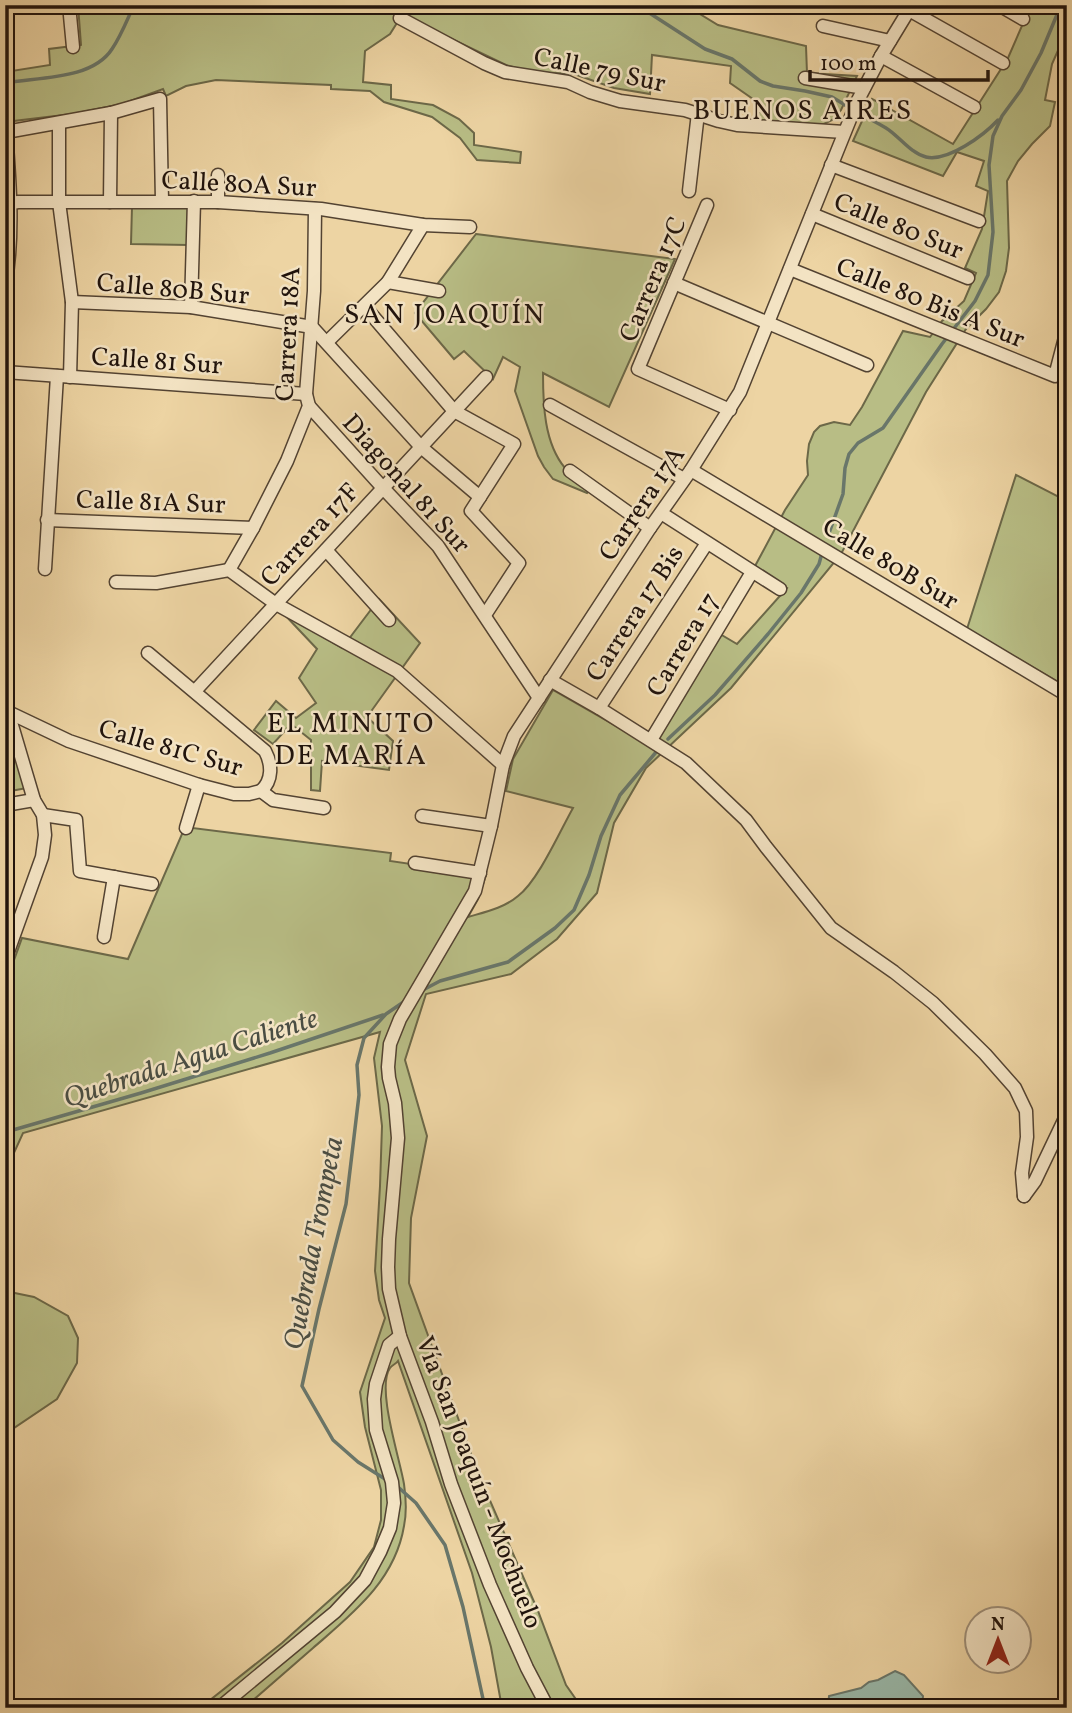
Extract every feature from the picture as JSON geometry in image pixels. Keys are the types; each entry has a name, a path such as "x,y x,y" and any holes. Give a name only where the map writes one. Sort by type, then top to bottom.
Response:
{"street":[{"path":"69,5 73,47"},
{"path":"999,5 1023,19"},
{"path":"910,8 1003,63"},
{"name":"Carrera 17A","path":"400,1019 475,891 503,765 514,736 730,410 746,380 850,117 881,56 910,8"},
{"name":"Calle 79 Sur","path":"400,18 505,72 568,82 620,101 664,106 737,125 844,132"},
{"path":"823,26 890,41"},
{"path":"881,56 974,107"},
{"path":"805,78 864,88"},
{"path":"5,287 8,266 6,132 111,114 160,99 162,201"},
{"path":"110,202 111,114"},
{"name":"Carrera 17C","path":"689,191 698,114"},
{"path":"45,569 47,520 72,302 59,202 59,123"},
{"path":"831,165 979,221"},
{"path":"218,175 218,202"},
{"path":"191,307 194,201"},
{"name":"Calle 80A Sur","path":"8,204 218,202 315,209 423,225 470,227"},
{"name":"Carrera 17C","path":"707,205 638,369 730,410"},
{"name":"Carrera 18A","path":"229,570 287,461 307,400 315,209"},
{"name":"Calle 80 Sur","path":"812,214 968,278"},
{"path":"327,342 388,282 423,225"},
{"name":"Calle 80 Bis A Sur","path":"790,269 1055,376 1067,330"},
{"path":"388,282 439,291"},
{"path":"674,283 867,365"},
{"name":"Calle 80B Sur","path":"72,302 191,307 312,327"},
{"path":"365,307 454,411 514,444 471,512 519,563 485,615"},
{"path":"312,327 421,447 481,497"},
{"name":"Calle 81 Sur","path":"5,372 307,400"},
{"name":"Carrera 17F","path":"195,691 486,377"},
{"name":"Diagonal 81 Sur","path":"307,400 383,488 438,546 538,698"},
{"name":"Calle 80B Sur","path":"550,405 688,475 1067,695"},
{"path":"570,471 650,528"},
{"path":"661,513 780,589"},
{"name":"Calle 81A Sur","path":"47,520 253,528"},
{"name":"Carrera 17 Bis","path":"599,708 707,543"},
{"path":"326,550 389,620"},
{"path":"116,582 156,583 229,570 276,604 397,671 503,765"},
{"name":"Carrera 17","path":"651,740 752,572"},
{"path":"5,644 5,663"},
{"path":"148,653 268,755 271,768 269,780 261,790"},
{"path":"550,680 684,761 746,820 831,928 933,1003 985,1054 1015,1088 1026,1111 1027,1137 1022,1173 1024,1196 1035,1181 1067,1114"},
{"path":"5,960 42,857 45,835 43,814 34,800 6,702"},
{"name":"Calle 81C Sur","path":"6,702 69,741 199,785 234,794 261,790 273,800 324,808"},
{"path":"186,828 199,785"},
{"path":"5,805 34,800"},
{"path":"43,814 76,820 80,871 152,884"},
{"path":"422,816 491,826"},
{"path":"415,863 481,873"},
{"path":"104,937 114,877"},
{"name":"Vía San Joaquín - Mochuelo","path":"400,1019 390,1045 388,1067 398,1120 389,1239 389,1289 400,1336 432,1422 451,1484 490,1585 548,1708"},
{"path":"219,1708 335,1612 365,1580 380,1552 390,1528 394,1503 392,1482 376,1430 374,1399 389,1345 400,1336"}],"green space":[{"path":"78,5 685,5 718,25 806,46 807,73 857,76 841,110 834,119 822,125 754,120 763,106 730,83 731,66 652,55 650,94 614,88 574,74 530,72 506,65 402,15 390,34 365,51 363,82 391,85 391,99 433,105 459,119 474,133 474,145 521,152 520,163 477,160 460,138 432,117 384,102 370,91 331,89 331,85 216,80 186,86 166,96 163,89 122,104 72,114 5,122 5,72 50,65 49,49 81,45"},
{"path":"1031,5 1067,5 1067,30 1052,64 1045,100 1055,102 1050,126 1018,161 1007,181 1009,248 1006,271 999,292 966,329 926,392 841,554 731,688 646,768 614,823 597,893 557,939 511,974 426,994 405,1060 427,1136 411,1218 409,1283 478,1473 538,1611 566,1685 582,1708 502,1708 491,1647 472,1573 398,1361 390,1368 386,1378 386,1391 390,1424 404,1484 406,1510 399,1546 382,1580 357,1609 244,1708 200,1708 282,1643 350,1582 374,1547 381,1520 381,1490 365,1427 360,1392 385,1318 379,1300 375,1271 382,1126 374,1058 380,1032 23,1133 8,1166 5,1167 5,985 22,938 128,959 185,827 391,853 390,861 486,875 478,899 468,917 501,907 526,889 541,868 573,808 506,791 513,759 553,690 644,742 720,634 737,644 787,588 754,568 785,510 808,475 809,444 814,432 820,426 834,422 850,425 903,331 930,337 942,321 964,301 976,273 965,268 982,229 988,191 976,186 984,161 957,152 943,176 853,141 872,99 953,144 1008,58"},
{"path":"132,206 189,207 188,245 131,244"},
{"path":"476,234 675,259 609,407 543,373 544,410 553,447 565,468 591,488 587,493 553,479 538,456 515,391 520,367 503,357 493,379 464,351 454,359 415,313"},
{"path":"1016,475 1067,501 1067,687 967,629"},
{"path":"379,599 420,643 367,717 393,741 389,770 322,761 320,791 311,790 311,740 291,724 273,744 254,730 276,701 296,718 316,703 299,678 317,649 283,613 342,648"},
{"path":"17,760 27,788 5,792 5,765"},
{"path":"5,1291 34,1297 68,1316 78,1338 77,1363 57,1399 5,1434"}],"shaded area":[{"path":"895,1671 904,1675 923,1696 922,1708 828,1708 829,1696 861,1688"}],"waterway":[{"path":"5,83 63,75 91,67 112,49 134,5"},
{"path":"637,5 705,49 732,59 760,81 832,97 850,108"},
{"name":"Quebrada Trompeta","path":"828,536 843,494 849,454 858,443 883,428 975,301 988,275 993,232 989,165 993,136 1002,116 1021,90 1041,53 1061,5"},
{"path":"856,112 886,128 915,152 926,157 955,151 975,140 998,120"},
{"name":"Quebrada Trompeta","path":"668,739 715,695 768,634 801,593 819,564 822,553"},
{"name":"Quebrada Trompeta","path":"421,991 440,981 508,962 555,928 574,910 601,836 620,795 657,751"},
{"name":"Quebrada Trompeta","path":"385,1479 358,1462 333,1440 302,1386 346,1204 359,1095 357,1065 364,1038 386,1014 405,1001"},
{"name":"Quebrada Agua Caliente","path":"5,1136 13,1130 270,1053 383,1015"},
{"name":"Quebrada Trompeta","path":"398,1487 416,1503 445,1545 463,1607 485,1708"}],"district":[{"name":"BUENOS AIRES","path":"803,109"},
{"name":"SAN JOAQUÍN","path":"445,313"},
{"name":"EL MINUTO DE MARÍA","path":"351,738"}]}
